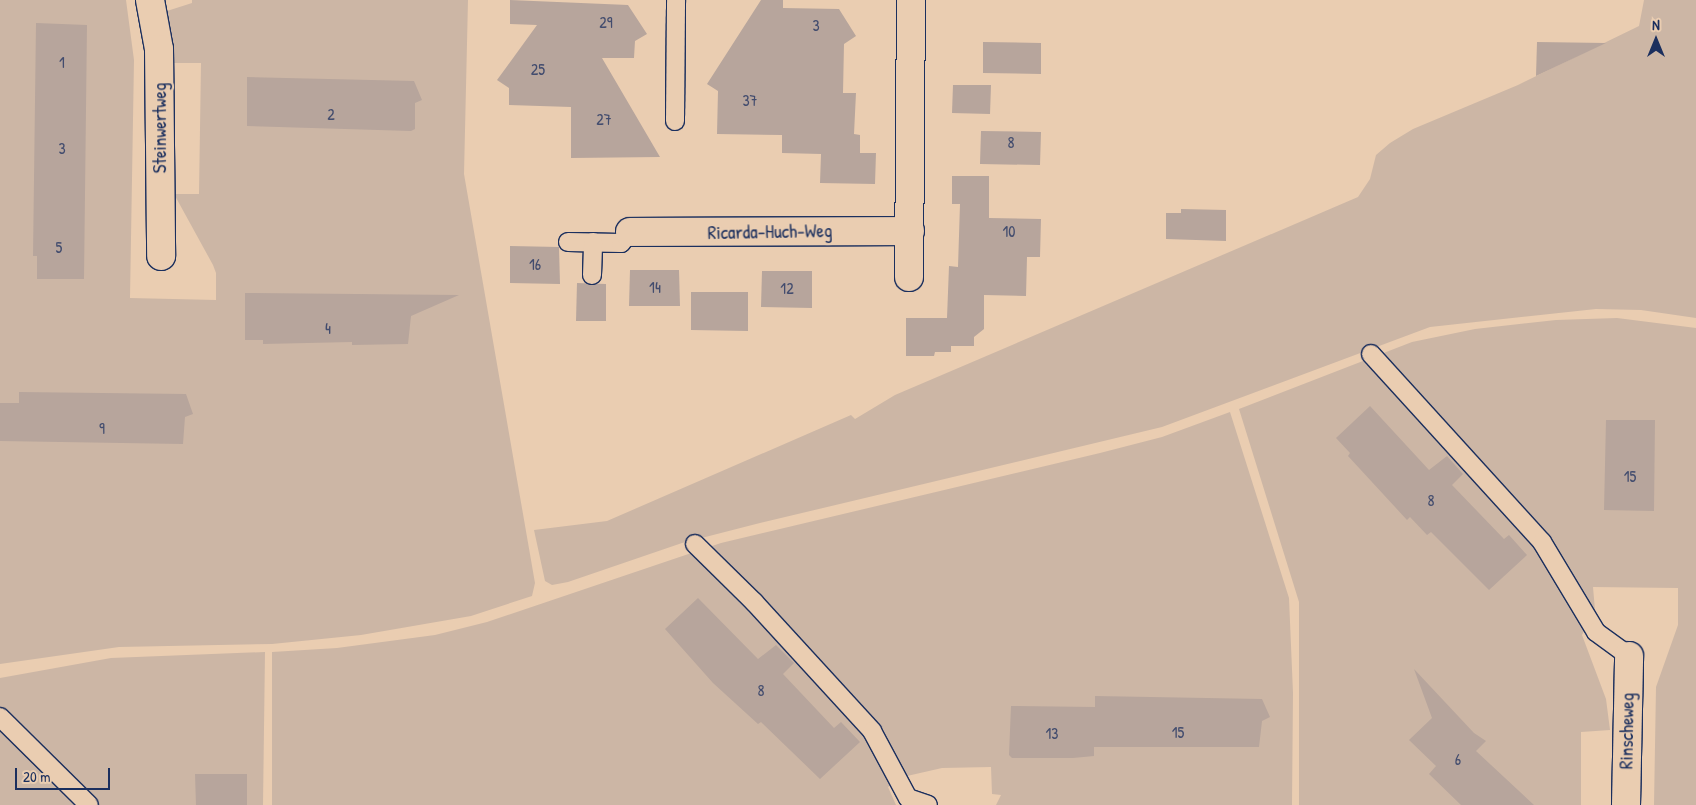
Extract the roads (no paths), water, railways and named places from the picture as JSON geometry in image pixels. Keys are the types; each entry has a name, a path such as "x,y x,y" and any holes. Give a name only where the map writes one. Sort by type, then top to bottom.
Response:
{"street":[{"name":"Steinwertweg","path":"150,0 160,49 161,256"},
{"path":"909,276 911,0"},
{"name":"Ricarda-Huch-Weg","path":"630,232 910,231"},
{"name":"Rinscheweg","path":"1626,805 1629,656"}],"lane":[{"path":"675,121 676,0"},
{"path":"568,242 621,243 630,232"},
{"path":"592,275 593,242"},
{"path":"1371,354 1542,542 1596,632 1629,656"},
{"path":"695,544 754,602 872,731 908,798 928,805"},
{"path":"0,717 88,805"}]}
